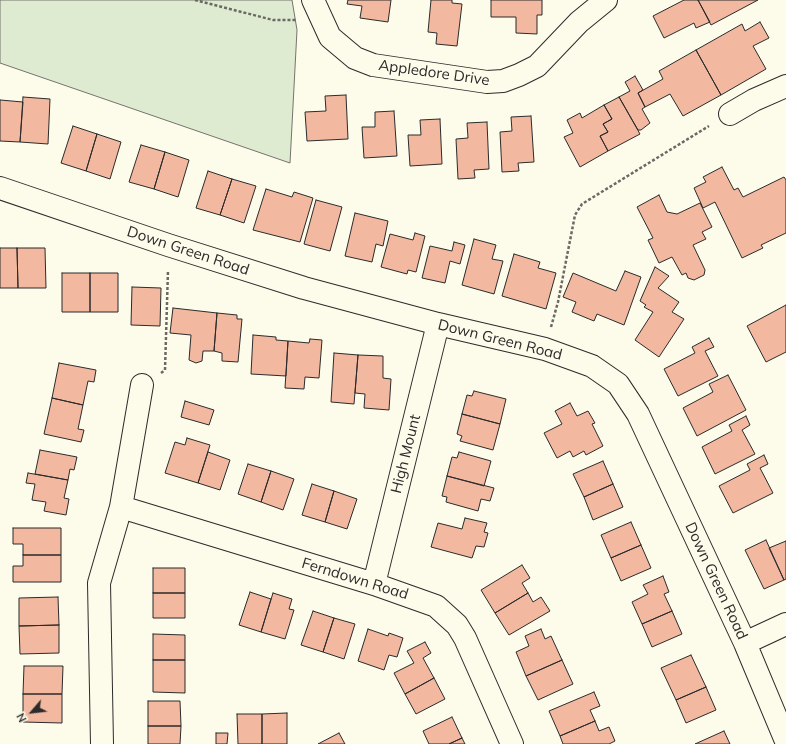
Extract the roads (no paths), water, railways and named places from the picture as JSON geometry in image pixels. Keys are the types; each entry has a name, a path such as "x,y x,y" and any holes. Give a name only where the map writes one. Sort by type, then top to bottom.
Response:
{"street":[{"name":"Appledore Drive","path":"317,9 330,37 355,58 373,65 487,82 503,81 537,66 579,22 606,0"},
{"path":"730,114 754,100 786,86"},
{"name":"Down Green Road","path":"0,188 168,245 304,288 438,324 545,349 592,366 618,384 638,414 745,643 786,741"},
{"name":"High Mount","path":"374,584 438,324"},
{"path":"102,744 100,583 121,507 142,385"},
{"name":"Ferndown Road","path":"121,507 374,584 436,606 457,625 465,638 512,744"},
{"path":"745,643 786,624"}]}
